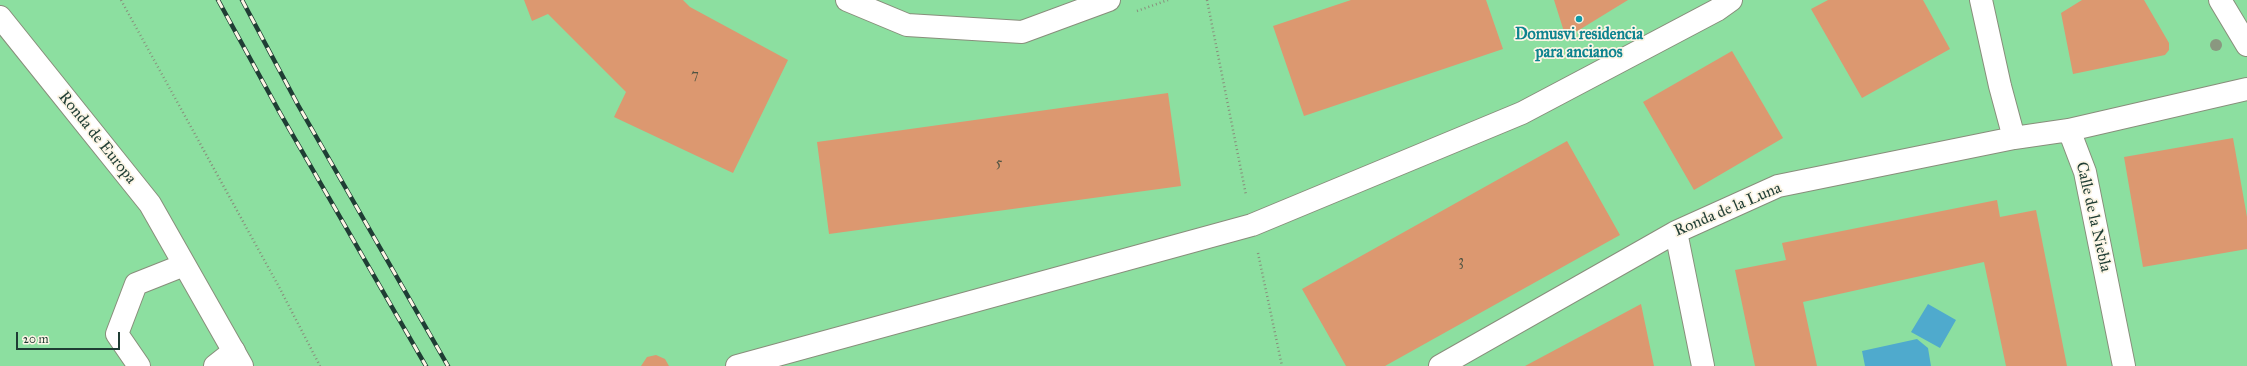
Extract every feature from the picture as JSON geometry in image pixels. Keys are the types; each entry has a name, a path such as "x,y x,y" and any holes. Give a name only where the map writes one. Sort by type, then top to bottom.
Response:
{"street":[{"path":"847,0 907,25 1022,32 1109,0"},
{"path":"737,366 1252,225 1522,114 1717,10 1732,0"},
{"path":"1981,0 2000,86 2014,138"},
{"path":"2220,0 2247,45"},
{"name":"Ronda de Europa","path":"0,17 150,204 238,359 215,366"},
{"path":"2069,130 2247,89"},
{"name":"Ronda de la Luna","path":"1440,366 1676,232 1778,186 2014,138 2069,130"},
{"name":"Calle de la Niebla","path":"2069,130 2085,172 2124,366"},
{"path":"1676,232 1702,366"},
{"path":"140,366 117,334 136,284 184,265"}],"path":[{"path":"121,0 274,278 320,366"},
{"path":"1207,0 1282,366"}],"green space":[{"path":"0,0 2247,0 2247,366 0,366"}],"water":[{"path":"1928,304 1956,320 1940,348 1911,332"},
{"path":"1917,339 1928,348 1931,366 1865,366 1862,351"}],"building":[{"path":"524,0 683,0 690,7 788,60 733,173 614,117 626,92 548,14 532,21"},
{"path":"1351,0 1486,0 1503,49 1304,116 1273,26"},
{"name":"Domusvi residencia para ancianos","path":"1554,0 1628,0 1566,38"},
{"path":"1828,0 1923,0 1950,49 1862,98 1811,9"},
{"path":"2082,0 2144,0 2169,43 2169,50 2165,55 2073,74 2061,13"},
{"path":"1732,51 1783,138 1694,190 1643,102"},
{"path":"1168,93 1181,186 829,234 817,142"},
{"path":"2233,138 2247,217 2247,249 2143,267 2124,157"},
{"path":"1567,141 1620,235 1385,366 1346,366 1302,289"},
{"path":"1997,200 2000,217 2036,210 2067,366 2006,366 1984,262 1803,302 1817,366 1755,366 1735,270 1786,260 1782,243"},
{"path":"1641,304 1654,366 1525,366"},
{"path":"656,355 665,359 669,366 641,366 647,357"}],"railway":[{"path":"218,0 280,113 426,366"},
{"path":"242,0 298,105 448,366"}],"place":[{"name":"Domusvi residencia para ancianos","path":"1579,19"}]}
